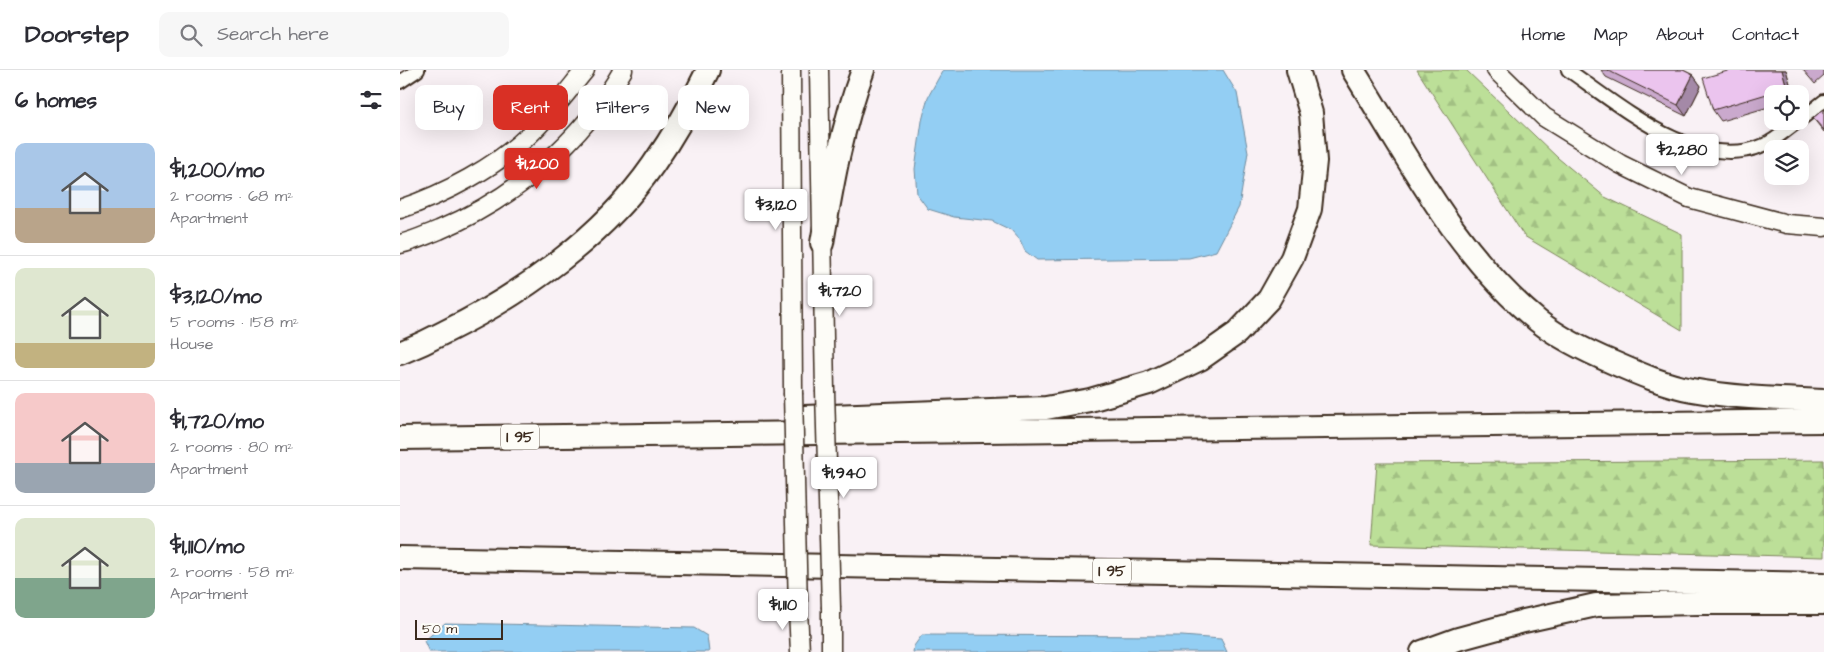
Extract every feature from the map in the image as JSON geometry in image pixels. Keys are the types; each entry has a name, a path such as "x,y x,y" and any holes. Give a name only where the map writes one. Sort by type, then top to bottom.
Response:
{"highway":[{"path":"400,353 467,322 517,292 562,259 610,216 652,167 685,116 708,70"},
{"path":"822,243 837,160 851,104 863,70"},
{"path":"640,435 734,420 1046,408 1090,400 1149,382 1200,359 1237,333 1269,299 1292,258 1310,209 1315,161 1311,113 1298,70"},
{"path":"1353,70 1457,234 1480,264 1510,296 1540,322 1592,353 1641,375 1690,389 1733,396 1824,401"},
{"name":"I 95","path":"400,438 1824,421"},
{"name":"I 95","path":"400,558 1824,584"},
{"path":"1422,652 1458,639 1524,621 1596,605 1824,603"}],"main road":[{"path":"400,209 458,184 493,163 529,135 585,70"},
{"path":"400,244 461,220 502,196 543,166 575,135 609,94 623,70"},
{"path":"791,70 793,393 800,652"},
{"path":"819,70 832,652"},
{"path":"1496,70 1544,117 1620,164 1680,194 1787,224 1824,227"}],"street":[{"path":"400,82 418,70"},
{"path":"1568,70 1638,118 1673,138 1705,150 1740,152 1764,145 1786,130"},
{"path":"1809,113 1824,101"}],"green space":[{"path":"1417,70 1466,70 1558,158 1605,197 1682,234 1682,330 1524,236"},
{"path":"1824,460 1824,557 1371,545 1377,463"}],"water":[{"path":"943,70 1223,70 1237,93 1248,152 1239,207 1216,251 1189,258 1037,260 1025,251 1020,240 1011,230 992,221 954,217 928,209 917,194 915,169 922,121 928,97"},
{"path":"445,623 694,628 707,636 709,652 429,652 424,641"},
{"path":"922,635 1182,636 1221,639 1227,652 913,652 914,646"}],"building":[{"path":"1607,70 1683,70 1693,75 1678,105"},
{"path":"1731,70 1782,70 1786,85 1764,85 1764,95 1713,110 1703,78"},
{"path":"1824,109 1824,130 1813,118"}]}
